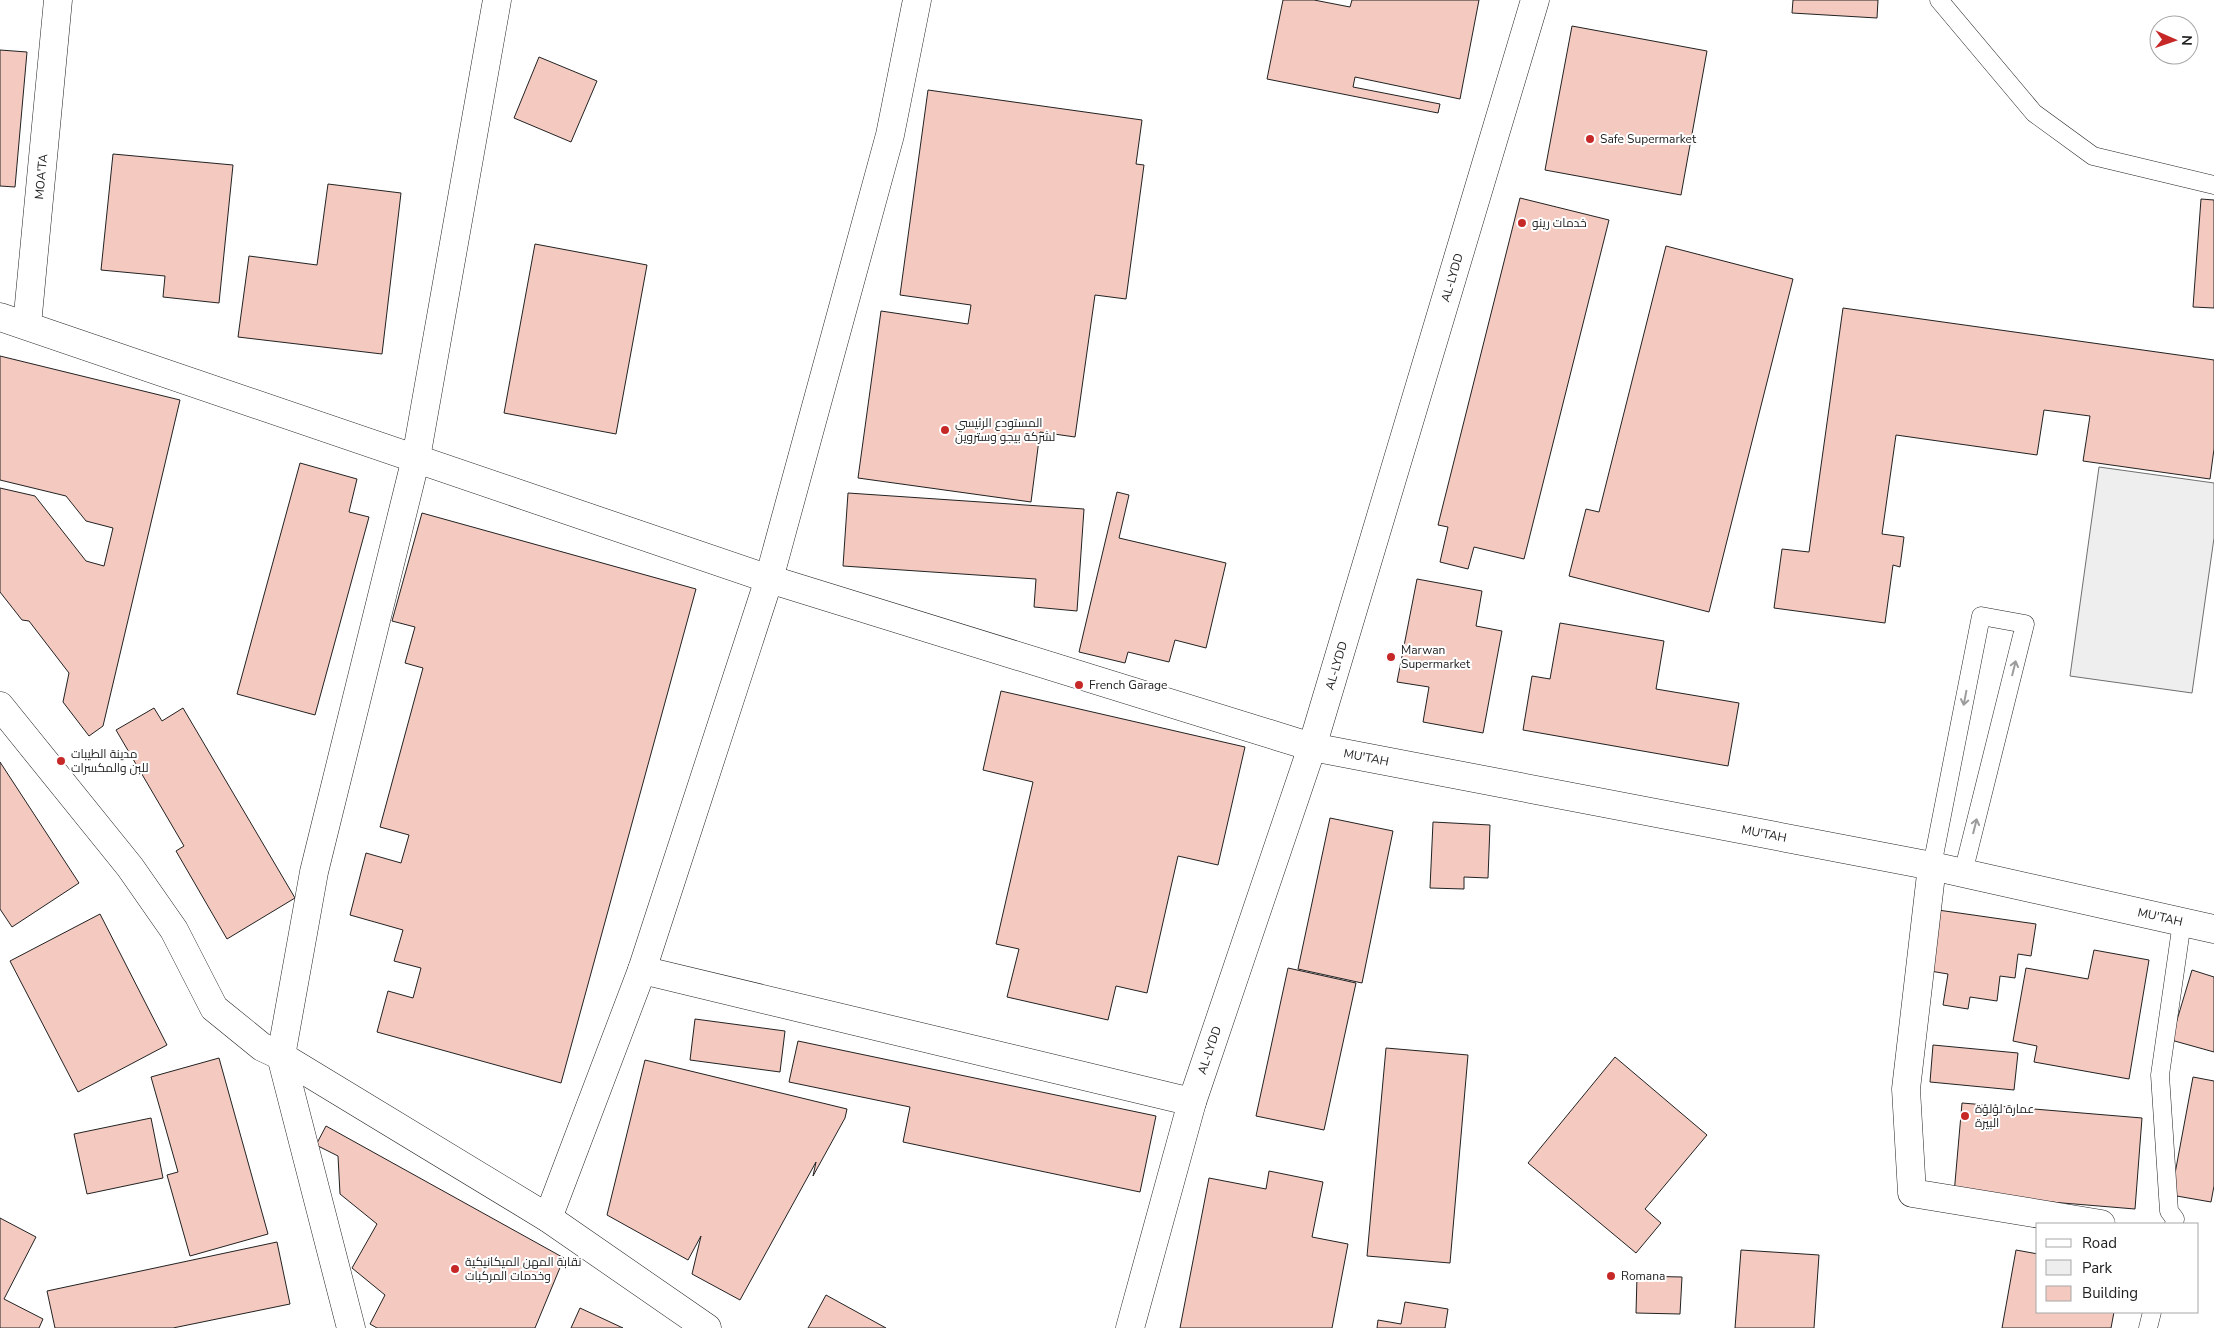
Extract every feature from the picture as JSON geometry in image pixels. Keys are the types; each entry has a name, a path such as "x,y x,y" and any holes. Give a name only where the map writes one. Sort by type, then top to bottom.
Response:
{"street":[{"name":"MOA'TA","path":"27,325 58,0"},
{"path":"351,1328 282,1056 314,872 399,534 416,458 497,0"},
{"path":"548,1218 642,970 769,580 890,135 917,0"},
{"name":"AL-LYDD","path":"1130,1328 1192,1102 1312,747 1535,0"},
{"path":"0,317 27,325"},
{"name":"MU'TAH","path":"27,325 769,580 1312,747 1932,866 2214,929"},
{"path":"0,706 130,867 174,930 214,1008 262,1047 282,1056 548,1218 707,1328"},
{"path":"1932,866 1906,1089 1912,1193 2095,1223"},
{"path":"642,970 1192,1102"}],"lane":[{"path":"1940,0 2034,114 2093,156 2214,185"},
{"path":"1932,866 1981,616 2025,624 1963,873"},
{"path":"2174,1223 2175,1219 2169,1211 2160,1075 2182,922"},
{"path":"2148,1328 2152,1313"}],"green space":[{"path":"2099,467 2214,483 2214,538 2192,693 2070,676"}],"building":[{"path":"1283,0 1314,0 1350,7 1352,0 1479,0 1460,99 1355,77 1353,87 1440,104 1438,113 1267,79"},
{"path":"1793,0 1878,0 1877,18 1792,13"},
{"path":"1572,26 1707,51 1681,195 1545,170"},
{"path":"0,50 27,52 15,187 0,186"},
{"path":"539,57 597,81 571,142 514,118"},
{"path":"928,90 1142,120 1136,164 1144,165 1126,299 1095,295 1075,437 1040,432 1031,502 858,478 881,311 968,324 971,305 900,295"},
{"path":"113,154 233,165 219,303 163,297 165,276 101,270"},
{"path":"328,184 401,193 382,354 238,337 249,256 317,265"},
{"path":"1520,198 1609,220 1524,559 1474,547 1468,569 1440,562 1448,527 1438,525"},
{"path":"2201,199 2214,200 2214,308 2193,307"},
{"path":"535,244 647,265 616,434 504,413"},
{"path":"1666,246 1793,279 1709,612 1569,576 1586,509 1599,512"},
{"path":"1843,308 2214,360 2214,449 2210,479 2083,461 2090,416 2044,410 2037,455 1896,435 1882,534 1904,537 1900,567 1893,565 1885,623 1774,608 1782,549 1809,552"},
{"path":"0,356 180,400 103,726 89,736 63,702 69,673 29,621 22,620 0,592 0,488 35,496 86,561 104,566 113,528 86,521 66,496 0,480"},
{"path":"300,463 357,479 349,512 369,517 315,715 237,694"},
{"path":"1117,492 1129,495 1119,538 1226,563 1206,648 1175,640 1169,662 1128,652 1125,663 1079,652"},
{"path":"848,493 1084,509 1077,611 1034,607 1036,579 843,566"},
{"path":"422,513 696,589 561,1083 377,1032 388,991 413,998 421,968 394,961 403,930 350,915 366,853 401,863 409,835 380,827 423,668 405,663 415,627 392,621"},
{"path":"1417,579 1482,591 1476,626 1502,631 1483,733 1423,722 1429,687 1397,682"},
{"path":"1560,623 1664,641 1656,689 1739,703 1728,766 1523,730 1532,676 1550,679"},
{"path":"1001,691 1245,747 1218,865 1178,856 1147,993 1116,986 1108,1020 1007,997 1019,949 996,944 1033,782 983,770"},
{"path":"154,708 162,721 183,708 295,898 227,939 176,851 184,846 116,730"},
{"path":"0,762 79,883 12,927 0,909"},
{"path":"1330,818 1393,831 1362,983 1298,969"},
{"path":"1433,822 1490,825 1488,878 1464,877 1464,889 1430,888"},
{"path":"1938,910 2036,924 2031,956 2018,954 2015,978 2000,976 1997,1001 1970,997 1968,1009 1943,1005 1948,974 1930,971"},
{"path":"100,914 167,1045 78,1092 10,961"},
{"path":"2094,950 2149,960 2129,1079 2034,1062 2037,1046 2013,1041 2026,968 2088,979"},
{"path":"1288,968 1356,983 1324,1130 1256,1116"},
{"path":"2192,970 2214,977 2214,1052 2171,1040"},
{"path":"695,1019 785,1031 780,1072 690,1060"},
{"path":"798,1041 1156,1116 1140,1192 903,1142 910,1107 789,1082"},
{"path":"1933,1045 2018,1053 2014,1090 1930,1082"},
{"path":"1386,1048 1468,1055 1450,1263 1367,1256"},
{"path":"1615,1057 1707,1135 1645,1209 1661,1223 1636,1253 1528,1163"},
{"path":"219,1058 268,1234 190,1256 167,1175 178,1172 151,1077"},
{"path":"645,1060 847,1109 845,1118 813,1176 816,1162 740,1300 692,1274 701,1236 688,1260 607,1215"},
{"path":"2193,1077 2214,1081 2214,1186 2211,1202 2171,1195"},
{"path":"1962,1103 2142,1118 2135,1209 1954,1194"},
{"path":"151,1118 163,1178 87,1194 74,1134"},
{"path":"326,1126 564,1258 535,1328 377,1328 370,1324 385,1295 352,1268 377,1224 340,1194 338,1156 316,1145"},
{"path":"1269,1171 1323,1182 1312,1237 1348,1244 1332,1328 1180,1328 1209,1178 1266,1189"},
{"path":"0,1218 36,1237 4,1299 43,1319 39,1328 0,1328"},
{"path":"277,1242 290,1304 173,1328 55,1328 47,1291"},
{"path":"1741,1250 1819,1255 1814,1328 1735,1328"},
{"path":"2016,1250 2036,1254 2036,1313 2114,1313 2111,1328 2002,1328"},
{"path":"1637,1276 1682,1277 1680,1314 1636,1313"},
{"path":"826,1295 886,1328 808,1328"},
{"path":"1405,1302 1448,1309 1445,1328 1377,1328 1378,1320 1401,1324"},
{"path":"580,1308 623,1328 571,1328"}],"place":[{"name":"Safe Supermarket","path":"1590,139"},
{"name":"خدمات رينو","path":"1522,223"},
{"name":"المستودع الرئيسي لشركة بيجو وستروين","path":"945,430"},
{"name":"Marwan Supermarket","path":"1391,657"},
{"name":"French Garage","path":"1079,685"},
{"name":"مدينة الطيبات للبن والمكسرات","path":"61,761"},
{"name":"عمارة لؤلؤة البيرة","path":"1965,1116"},
{"name":"نقابة المهن الميكانيكية وخدمات المركبات","path":"455,1269"},
{"name":"Romana","path":"1611,1276"}]}
